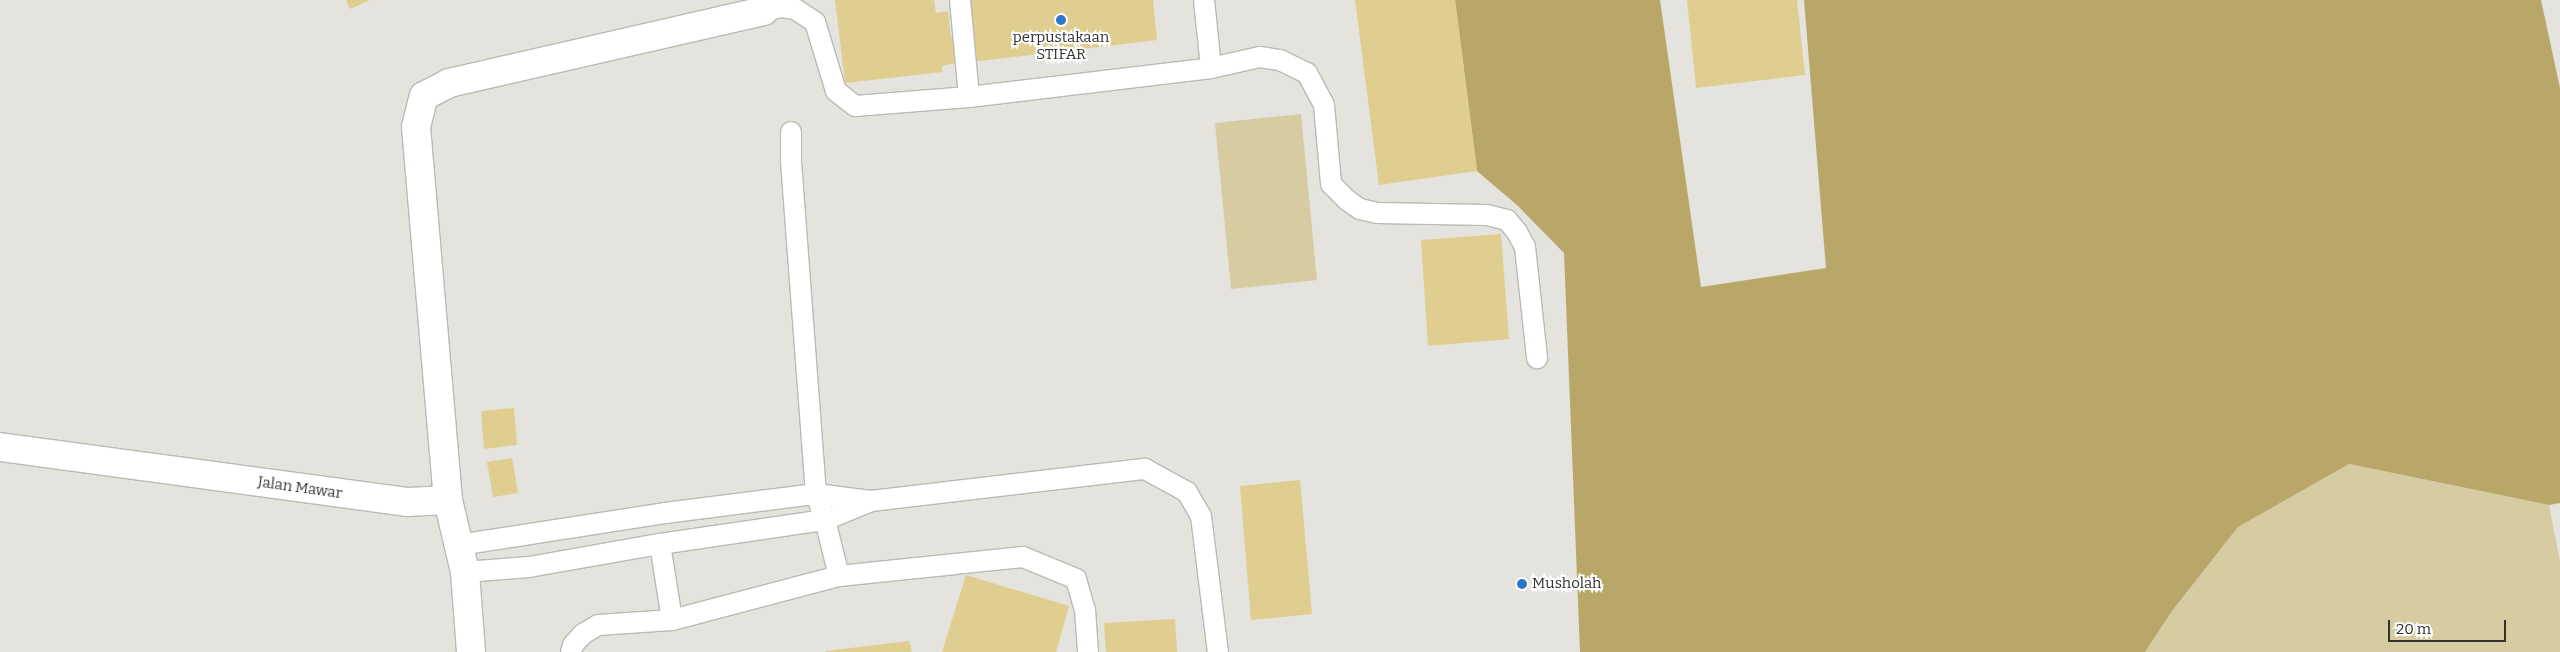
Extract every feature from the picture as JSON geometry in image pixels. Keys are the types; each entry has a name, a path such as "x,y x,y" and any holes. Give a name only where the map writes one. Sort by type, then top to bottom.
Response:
{"street":[{"path":"471,652 465,572 448,500 416,127 424,96 449,83 764,11"},
{"name":"Jalan Mawar","path":"0,447 408,502 448,500"}],"lane":[{"path":"960,0 969,97"},
{"path":"1204,0 1211,68"},
{"path":"764,11 782,7 795,9 815,22 836,91 855,106 969,97 1211,68 1260,57 1280,60 1307,73 1324,105 1331,184 1346,200 1360,209 1378,213 1487,215 1507,220 1517,232 1525,247 1536,358"},
{"path":"791,132 791,161 816,494 826,520 839,576"},
{"path":"459,545 665,513 816,494 870,501 1145,469 1187,492 1200,516 1218,652"},
{"path":"465,572 529,567 660,544 826,520 870,501"},
{"path":"660,544 672,620"},
{"path":"571,652 573,645 583,634 598,626 672,620 839,576 1024,557 1076,579 1085,610 1088,652"}],"shaded area":[{"path":"1455,0 1660,0 1701,287 1826,268 1804,0 2541,0 2560,88 2560,503 2549,505 2349,464 2238,527 2172,611 2145,652 1580,652 1564,253 1518,206 1477,171"},
{"path":"1301,114 1317,280 1231,289 1215,123"},
{"path":"2349,464 2549,505 2560,561 2560,652 2145,652 2172,611 2238,527"}],"building":[{"path":"346,0 370,0 350,9"},
{"path":"835,0 934,0 936,13 948,11 951,37 961,36 964,61 942,66 942,72 845,83"},
{"name":"perpustakaan STIFAR","path":"964,0 1153,0 1157,40 971,62"},
{"path":"1355,0 1455,0 1477,171 1379,185"},
{"path":"1687,0 1797,0 1805,75 1696,88"},
{"path":"1501,234 1509,339 1428,346 1421,240"},
{"path":"514,408 517,445 484,449 481,411"},
{"path":"512,458 518,493 493,497 487,462"},
{"path":"1300,480 1312,614 1251,620 1240,486"},
{"path":"966,575 1069,606 1056,652 942,652"},
{"path":"1175,619 1177,652 1106,652 1104,623"},
{"path":"909,641 912,652 826,652 826,651"}],"place":[{"name":"perpustakaan STIFAR","path":"1061,20"},
{"name":"Musholah","path":"1522,584"}]}
